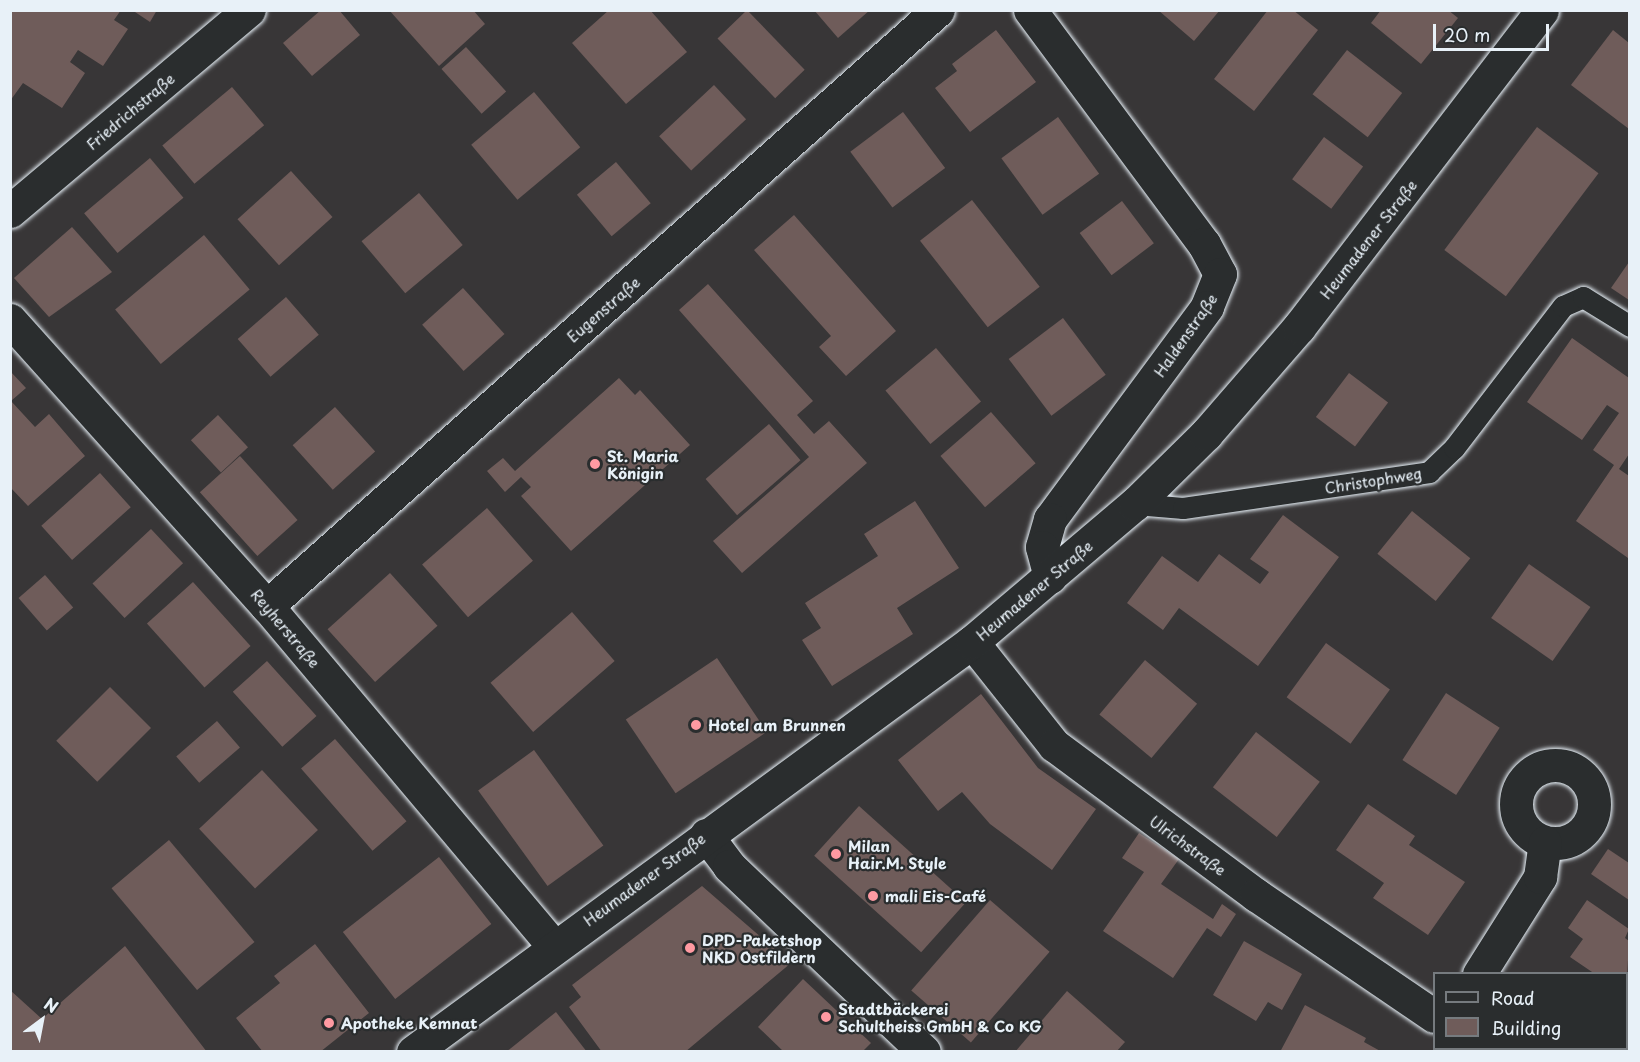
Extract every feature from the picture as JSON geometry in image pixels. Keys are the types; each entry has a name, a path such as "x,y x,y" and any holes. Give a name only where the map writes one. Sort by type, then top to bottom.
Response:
{"street":[{"name":"Friedrichstraße","path":"10,211 249,10"},
{"name":"Eugenstraße","path":"267,606 938,10"},
{"name":"Haldenstraße","path":"1030,10 1204,244 1220,274 1207,307 1050,519 1042,547 1050,577"},
{"name":"Heumadener Straße","path":"413,1052 552,944 972,642 1135,504 1206,434 1299,327 1542,10"},
{"name":"Reyherstraße","path":"10,320 267,606 552,944"},
{"name":"Ulrichstraße","path":"972,642 1054,745 1256,895 1433,1015"},
{"path":"706,835 729,866 924,1052"},
{"path":"1480,972 1540,877 1545,842"}],"lane":[{"name":"Christophweg","path":"1135,504 1183,508 1429,472 1454,448 1563,306 1583,297 1629,326"}],"building":[{"path":"18,10 121,10 114,20 128,29 103,66 78,50 70,62 85,73 62,108 23,83 10,101 10,12"},
{"path":"132,10 157,10 150,22"},
{"path":"321,10 339,10 360,35 312,76 283,43"},
{"path":"389,10 473,10 485,24 439,66"},
{"path":"609,10 650,10 687,52 626,104 572,43"},
{"path":"747,10 805,70 775,98 718,38"},
{"path":"814,10 870,10 838,38"},
{"path":"1158,10 1220,10 1194,41"},
{"path":"1268,10 1293,10 1318,30 1254,111 1214,79"},
{"path":"1381,10 1448,10 1458,18 1421,64 1371,23"},
{"path":"996,30 1036,82 970,132 935,88 957,71 952,64"},
{"path":"1613,30 1629,43 1629,129 1571,85"},
{"path":"466,47 506,92 482,114 441,69"},
{"path":"1347,50 1402,93 1368,137 1313,94"},
{"path":"714,85 746,119 691,171 659,136"},
{"path":"232,87 264,125 194,184 162,145"},
{"path":"534,92 580,147 517,200 471,145"},
{"path":"903,112 945,168 892,208 850,152"},
{"path":"1058,117 1099,174 1043,215 1001,158"},
{"path":"1537,127 1598,173 1506,296 1444,250"},
{"path":"1324,137 1363,166 1331,209 1292,179"},
{"path":"150,158 183,198 118,253 84,213"},
{"path":"616,162 651,203 612,236 577,195"},
{"path":"291,171 332,217 279,265 237,219"},
{"path":"419,193 463,245 405,293 362,241"},
{"path":"972,200 1040,287 988,327 920,241"},
{"path":"1122,201 1154,243 1112,275 1080,233"},
{"path":"794,215 896,331 846,376 819,347 831,336 754,250"},
{"path":"72,227 112,272 49,317 14,278"},
{"path":"204,235 250,289 161,364 115,310"},
{"path":"1629,262 1629,300 1611,288"},
{"path":"708,284 813,401 797,415 814,434 829,421 867,463 742,573 713,541 809,457 679,310"},
{"path":"463,288 504,334 464,371 422,325"},
{"path":"286,297 319,335 271,377 238,339"},
{"path":"1063,318 1106,375 1051,416 1009,359"},
{"path":"1572,338 1629,378 1629,454 1619,469 1629,476 1628,558 1576,521 1614,465 1593,450 1619,413 1607,405 1582,440 1527,402"},
{"path":"936,348 981,402 930,444 885,390"},
{"path":"10,371 26,388 11,401 35,427 49,414 85,456 28,506 10,487"},
{"path":"1349,373 1388,402 1355,446 1316,417"},
{"name":"St. Maria Königin","path":"619,378 635,395 640,390 690,445 571,551 521,496 531,487 521,477 505,492 487,471 503,458 515,471"},
{"path":"335,407 375,452 333,490 293,445"},
{"path":"991,412 1036,463 985,507 940,456"},
{"path":"218,415 248,447 221,472 191,440"},
{"path":"769,424 800,460 737,515 706,479"},
{"path":"240,456 298,520 257,556 200,492"},
{"path":"100,473 131,507 72,560 41,526"},
{"path":"915,501 959,568 897,608 913,634 832,686 802,640 821,628 805,603 878,556 864,534"},
{"path":"487,508 533,561 468,617 422,564"},
{"path":"1412,511 1470,558 1436,601 1377,554"},
{"path":"1283,515 1339,557 1258,666 1179,608 1163,630 1127,603 1162,556 1198,582 1219,554 1260,584 1269,572 1250,559"},
{"path":"151,529 183,563 125,618 92,584"},
{"path":"1529,564 1590,607 1553,661 1491,618"},
{"path":"390,573 438,626 375,682 328,629"},
{"path":"45,575 73,607 47,630 19,598"},
{"path":"193,582 251,646 204,687 147,623"},
{"path":"572,612 615,661 533,732 490,683"},
{"path":"1326,643 1390,689 1351,744 1287,697"},
{"name":"Hotel am Brunnen","path":"717,658 767,732 676,793 626,720"},
{"path":"1145,660 1197,704 1151,758 1099,714"},
{"path":"267,661 317,716 282,747 233,692"},
{"path":"110,687 151,728 97,782 56,741"},
{"path":"1446,693 1500,728 1456,795 1402,760"},
{"path":"981,694 1038,768 1096,809 1052,870 990,824 962,792 938,811 898,760"},
{"path":"217,721 240,747 199,783 176,756"},
{"path":"1256,732 1320,782 1277,837 1213,787"},
{"path":"335,739 407,821 373,851 301,769"},
{"path":"534,750 603,845 548,886 478,791"},
{"path":"262,770 318,830 255,889 199,829"},
{"path":"1368,804 1415,836 1409,845 1465,882 1428,935 1373,898 1384,883 1336,850"},
{"path":"859,806 966,902 921,952 814,856"},
{"path":"1139,833 1179,859 1161,884 1213,919 1222,904 1236,914 1221,937 1207,928 1173,978 1103,931 1144,872 1122,858"},
{"path":"169,840 254,942 197,990 112,888"},
{"path":"1608,849 1629,863 1629,900 1591,874"},
{"path":"439,857 491,924 395,999 343,932"},
{"path":"702,886 791,963 685,1052 602,1052 569,1007 581,997 572,985"},
{"path":"990,900 1050,952 971,1042 911,991"},
{"path":"1587,900 1629,929 1625,938 1629,941 1627,972 1592,972 1570,957 1583,939 1568,928"},
{"path":"1244,941 1302,974 1282,1010 1268,1002 1256,1021 1213,995"},
{"path":"315,944 369,1013 320,1052 263,1052 236,1018 280,983 274,976"},
{"path":"125,946 207,1052 10,1052 10,990 42,1019"},
{"path":"803,979 871,1043 862,1052 784,1052 758,1027"},
{"path":"1067,991 1125,1042 1116,1052 1015,1052"},
{"path":"1305,1005 1366,1038 1364,1042 1382,1052 1280,1052"},
{"path":"556,1012 587,1052 506,1052"}],"place":[{"name":"St. Maria Königin","path":"595,464"},
{"name":"Hotel am Brunnen","path":"696,725"},
{"name":"Milan Hair.M. Style","path":"836,854"},
{"name":"mali Eis-Café","path":"873,896"},
{"name":"DPD-Paketshop NKD Ostfildern","path":"690,948"},
{"name":"Stadtbäckerei Schultheiss GmbH & Co KG","path":"826,1017"},
{"name":"Apotheke Kemnat","path":"329,1023"}]}
